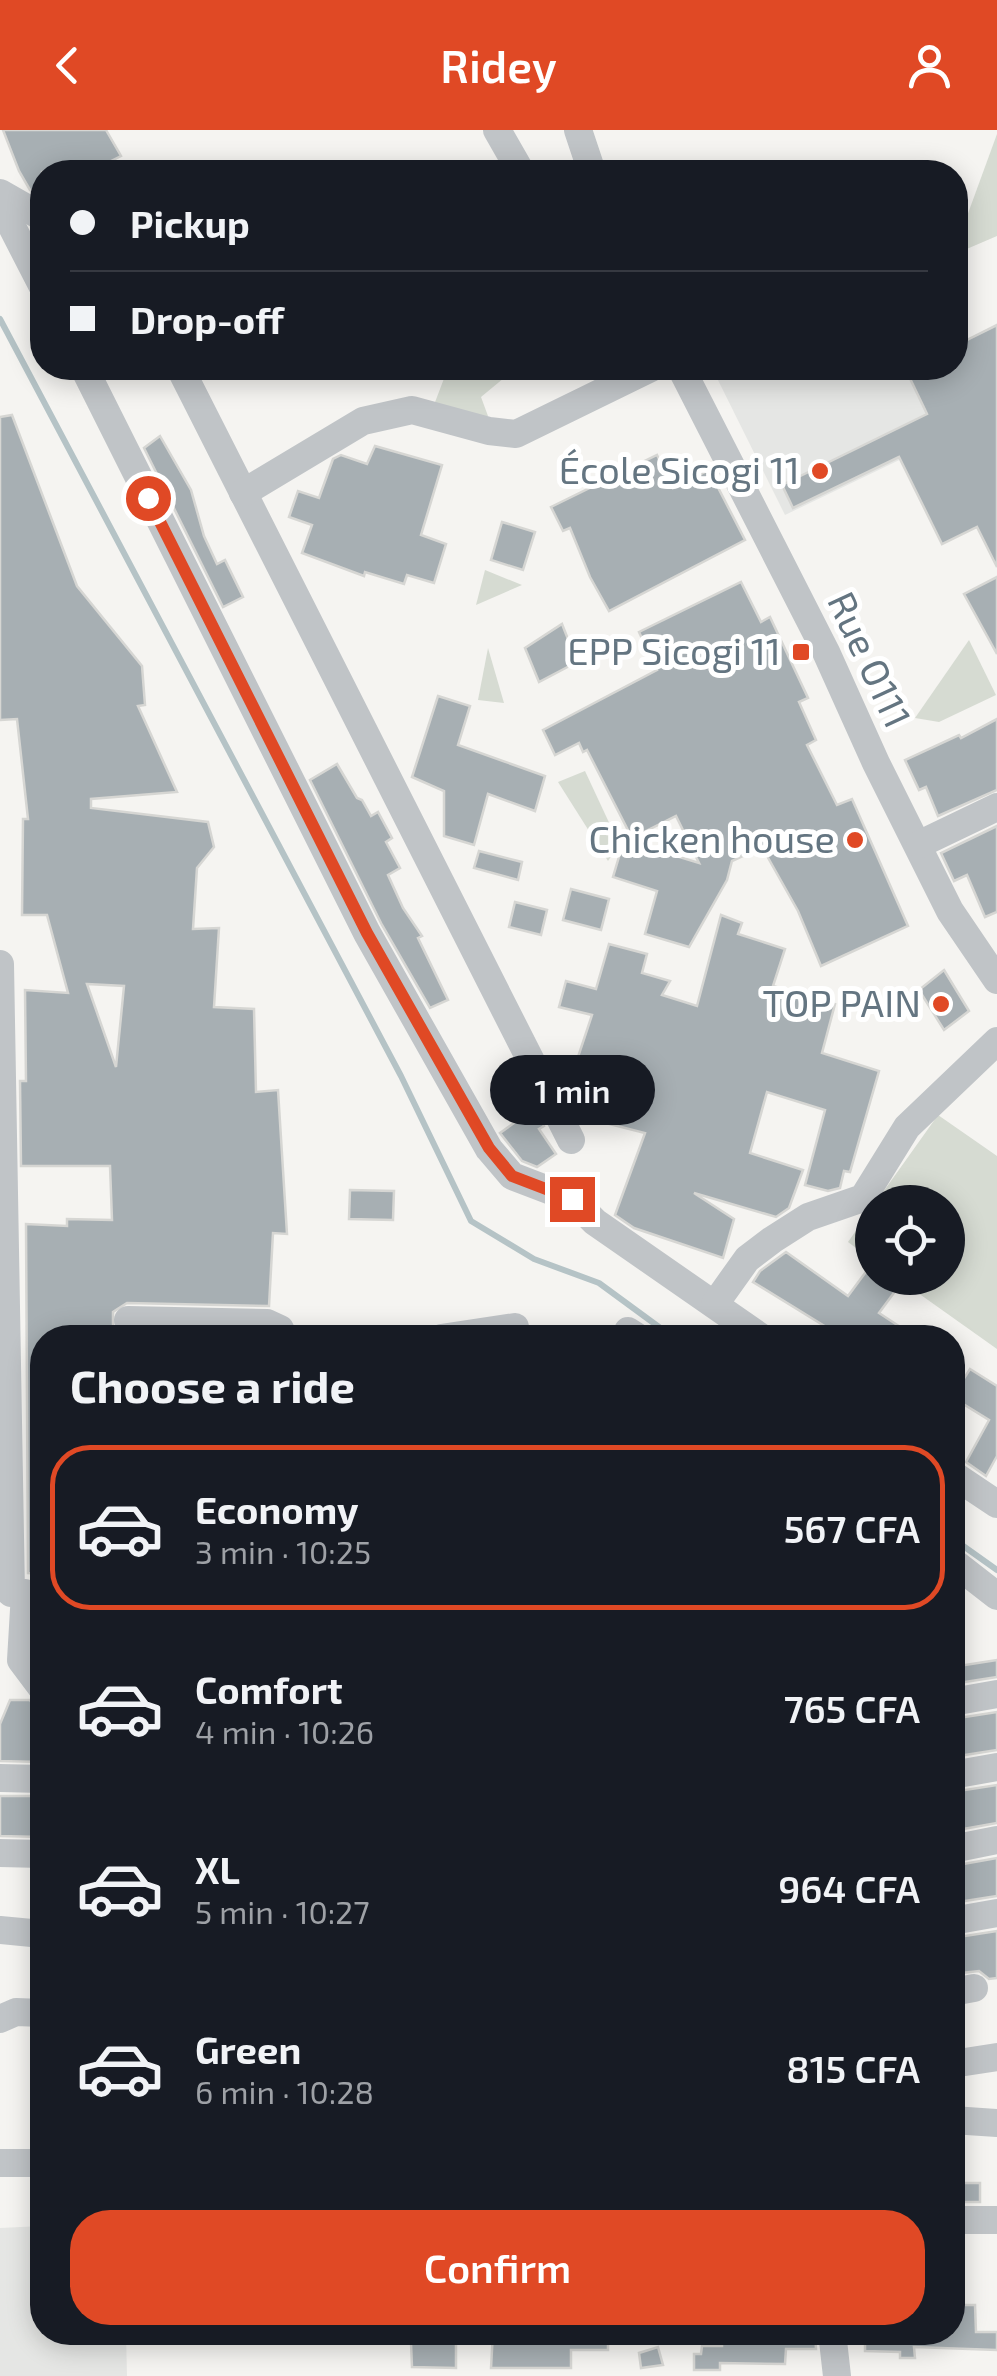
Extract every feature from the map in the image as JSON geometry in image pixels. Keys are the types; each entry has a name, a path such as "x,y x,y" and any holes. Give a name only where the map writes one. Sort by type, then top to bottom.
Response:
{"street":[{"path":"496,130 514,160"},
{"path":"578,130 588,160"},
{"path":"0,193 30,210"},
{"path":"0,212 9,221 30,262"},
{"path":"90,380 367,933 489,1148 512,1176 572,1199 595,1222 744,1325"},
{"path":"186,380 570,1140"},
{"path":"243,493 363,422 412,410 489,431 516,434 626,380"},
{"name":"Rue O111","path":"687,380 826,652 950,911 997,980"},
{"path":"920,844 997,808"},
{"path":"0,964 22,1660 30,1671"},
{"path":"716,1304 747,1259 772,1240 808,1217 863,1198 907,1126 997,1041"},
{"path":"128,1320 271,1325"},
{"path":"965,1483 997,1504"},
{"path":"965,1571 997,1596"},
{"path":"965,1700 997,1694"},
{"path":"965,1773 997,1768"},
{"path":"0,1778 30,1779"},
{"path":"965,1846 997,1840"},
{"path":"0,1853 30,1854"},
{"path":"965,1918 997,1913"},
{"path":"0,1930 30,1933"},
{"path":"0,2019 16,2012 30,2013"},
{"path":"965,2062 997,2057"},
{"path":"965,2121 997,2124"},
{"path":"0,2163 30,2163"},
{"path":"965,2220 997,2220"},
{"path":"833,2345 836,2376"}],"shaded area":[{"path":"997,134 997,236 968,248 968,213"},
{"path":"443,380 502,380 481,397 488,416 429,418"},
{"name":"École Sicogi 11","path":"718,380 945,380 968,427 785,515"},
{"path":"485,570 522,585 476,605"},
{"path":"969,640 996,695 939,722 915,718"},
{"path":"488,648 504,703 478,700"},
{"path":"585,771 619,844 608,861 558,782"},
{"path":"938,1115 997,1156 997,1349 921,1295 965,1295 965,1185 888,1185"},
{"path":"30,2227 30,2345 126,2345 127,2376 0,2376 0,2228"}],"building":[{"path":"3,130 106,130 121,156 113,160 30,160 30,190"},
{"path":"997,325 997,567 977,527 942,544 899,457 793,508 782,485 927,414 911,380 968,380 968,340"},
{"path":"12,415 77,586 142,666 145,705 138,706 177,792 91,799 91,808 208,822 214,847 197,868 193,929 219,928 214,1007 254,1009 256,1092 278,1090 287,1234 273,1233 269,1306 127,1303 113,1312 113,1325 30,1325 30,1573 26,1224 67,1226 67,1219 112,1220 110,1166 21,1166 20,1081 26,1081 25,990 68,993 47,915 22,915 23,819 28,819 17,719 0,720 0,417","holes":["87,984 124,986 116,1067"]},
{"path":"160,436 191,490 217,564 225,560 243,597 223,607 144,448"},
{"path":"375,446 442,465 421,535 446,544 434,583 407,575 404,584 365,572 364,576 302,553 312,525 289,517 298,491 319,498 333,459 341,455 367,464"},
{"path":"657,455 673,488 709,470 745,540 609,611 570,528 563,531 551,507"},
{"path":"502,522 535,532 523,570 491,560"},
{"path":"997,577 997,654 964,594"},
{"path":"741,582 761,622 770,617 808,698 799,702 816,740 807,745 837,805 852,799 908,926 821,966 798,911 762,847 732,861 727,880 689,947 645,934 657,891 613,877 624,840 699,863 676,816 632,838 587,750 583,752 579,743 555,755 543,730 657,670 639,632"},
{"path":"562,624 577,662 539,682 525,648"},
{"path":"438,696 470,706 458,745 545,776 535,811 488,794 474,845 444,836 444,791 412,777"},
{"path":"997,719 997,790 938,816 926,787 919,790 905,760"},
{"path":"337,764 371,816 378,812 392,838 386,842 400,868 388,875 422,936 418,938 448,1000 430,1008 382,925 310,780"},
{"path":"997,826 997,912 985,917 967,875 954,881 941,853"},
{"path":"479,851 522,862 518,880 474,868"},
{"path":"571,889 609,899 601,930 563,920"},
{"path":"515,902 547,910 541,935 509,927"},
{"path":"721,915 742,923 738,934 785,949 773,986 835,1004 822,1053 879,1071 850,1172 844,1171 840,1188 828,1191 805,1185 825,1110 767,1092 750,1153 803,1170 789,1208 776,1217 694,1193 734,1219 723,1258 634,1228 615,1215 645,1133 598,1121 606,1089 571,1078 592,1015 559,1007 566,981 596,989 609,944 647,954 642,973 670,981 662,995 697,1006"},
{"path":"944,970 969,1011 944,1030 919,990"},
{"path":"535,1108 544,1126 539,1129 556,1154 537,1167 522,1161 500,1133"},
{"path":"350,1190 394,1191 393,1220 349,1219"},
{"path":"786,1252 848,1296 855,1287 855,1295 892,1295 879,1313 897,1325 823,1325 753,1282 760,1271"},
{"path":"970,1369 997,1386 997,1456 986,1476 966,1462 989,1420 965,1405 965,1377"},
{"path":"997,1660 997,1677 965,1682 965,1665"},
{"path":"10,1700 30,1700 30,1762 0,1761 0,1724"},
{"path":"997,1712 997,1750 965,1755 965,1717"},
{"path":"997,1785 997,1823 965,1829 965,1790"},
{"path":"0,1796 30,1796 30,1837 0,1836"},
{"path":"997,1858 997,1896 965,1901 965,1864"},
{"path":"997,1931 997,1978 989,1979 979,1971 965,1973 965,1936"},
{"path":"965,2183 980,2183 980,2202 965,2202"},
{"path":"965,2305 975,2305 976,2332 997,2332 997,2350 914,2347 915,2358 900,2358 900,2352 865,2351 865,2345 965,2345"},
{"path":"411,2345 456,2345 456,2368 412,2367"},
{"path":"492,2345 608,2345 608,2350 571,2350 571,2368 491,2368"},
{"path":"816,2345 816,2349 786,2349 785,2364 720,2363 720,2370 694,2370 694,2354 701,2354 702,2346"},
{"path":"658,2347 663,2365 641,2368 639,2353"}],"waterway":[{"path":"0,319 30,376"},
{"path":"32,380 401,1076 471,1221 534,1259 599,1283 656,1325"},
{"path":"965,1547 997,1570"}],"place":[{"name":"École Sicogi 11","path":"820,471"},
{"name":"EPP Sicogi 11","path":"801,652"},
{"name":"Chicken house","path":"855,840"},
{"name":"TOP PAIN","path":"941,1004"}],"route":[{"path":"148,498 367,933 489,1148 512,1176 572,1199"}]}
